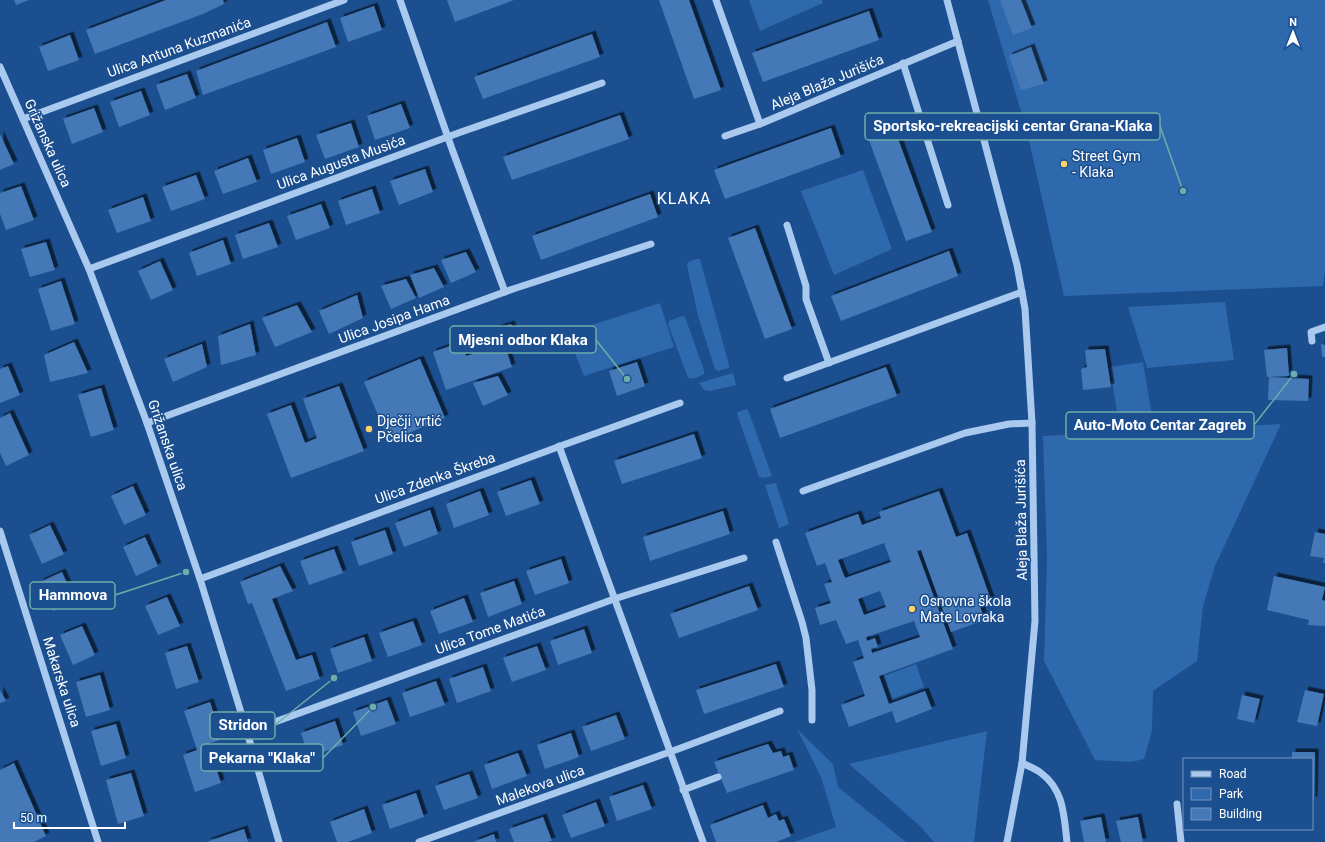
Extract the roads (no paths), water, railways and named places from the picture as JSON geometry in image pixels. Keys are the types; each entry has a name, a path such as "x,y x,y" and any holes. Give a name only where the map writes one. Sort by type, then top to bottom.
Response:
{"street":[{"name":"Ulica Antuna Kuzmanića","path":"23,119 344,0"},
{"path":"400,0 505,292"},
{"name":"Aleja Blaža Jurišića","path":"716,0 760,124"},
{"name":"Aleja Blaža Jurišića","path":"947,0 1017,265 1025,309 1032,423 1035,621 1022,763 1007,842"},
{"name":"Aleja Blaža Jurišića","path":"725,136 760,124 958,41"},
{"name":"Aleja Blaža Jurišića","path":"903,63 948,205"},
{"name":"Grižanska ulica","path":"0,67 89,268 147,423 200,579 279,842"},
{"name":"Ulica Augusta Musića","path":"89,268 448,137 602,83"},
{"path":"787,225 806,286 806,299 829,363"},
{"name":"Ulica Josipa Hama","path":"147,423 505,292 651,244"},
{"path":"787,378 1022,292"},
{"path":"1312,341 1311,332 1325,327"},
{"name":"Ulica Zdenka Škreba","path":"200,579 559,446 680,403"},
{"path":"803,491 965,434 1009,424 1032,423"},
{"path":"559,446 703,842"},
{"name":"Makarska ulica","path":"0,531 2,543 98,842"},
{"path":"776,542 806,638 812,690 812,720"},
{"name":"Ulica Tome Matića","path":"247,732 614,599 744,558"},
{"name":"Malekova ulica","path":"419,842 780,711"},
{"path":"1022,763 1041,773 1055,786 1062,806 1067,842"},
{"path":"683,790 718,777"},
{"path":"1177,804 1181,842"}],"place":[{"name":"Street Gym - Klaka","path":"1064,164"},
{"name":"Sportsko-rekreacijski centar Grana-Klaka","path":"1183,191"},
{"name":"Auto-Moto Centar Zagreb","path":"1294,374"},
{"name":"Mjesni odbor Klaka","path":"627,379"},
{"name":"Dječji vrtić Pčelica","path":"369,429"},
{"name":"Hammova","path":"186,572"},
{"name":"Osnovna škola Mate Lovraka","path":"912,609"},
{"name":"Stridon","path":"334,678"},
{"name":"Pekarna \"Klaka\"","path":"373,707"}],"district":[{"name":"KLAKA","path":"684,198"}]}
